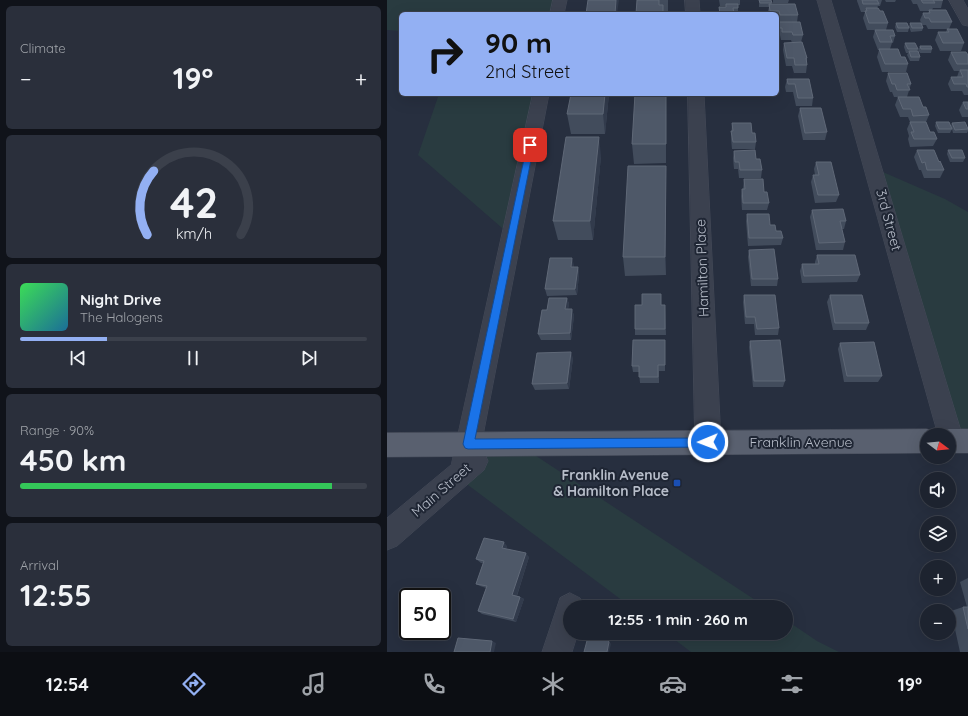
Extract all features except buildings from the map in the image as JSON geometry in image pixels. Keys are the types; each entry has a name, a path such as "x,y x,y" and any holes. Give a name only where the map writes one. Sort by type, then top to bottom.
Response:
{"main road":[{"name":"Franklin Avenue","path":"387,445 920,441"}],"street":[{"path":"557,12 560,0"},
{"path":"692,0 693,12"},
{"name":"3rd Street","path":"824,0 877,178 911,304 952,428"},
{"path":"956,0 968,22"},
{"path":"463,470 541,96"},
{"name":"Hamilton Place","path":"696,96 708,442"},
{"name":"Main Street","path":"387,536 494,444"},
{"path":"557,652 563,631"}],"shaded area":[{"path":"387,0 560,0 557,12 399,12 399,31 387,30"},
{"path":"438,96 540,96 509,234 418,155"},
{"path":"876,169 945,199 968,212 968,445 956,445 956,428 950,428"},
{"path":"524,448 755,600 622,600 464,482 467,449"},
{"path":"793,625 817,641 839,652 691,652 675,640 793,640"}],"place":[{"name":"Franklin Avenue & Hamilton Place","path":"677,483"}],"route":[{"path":"530,145 468,444 708,442"}]}
